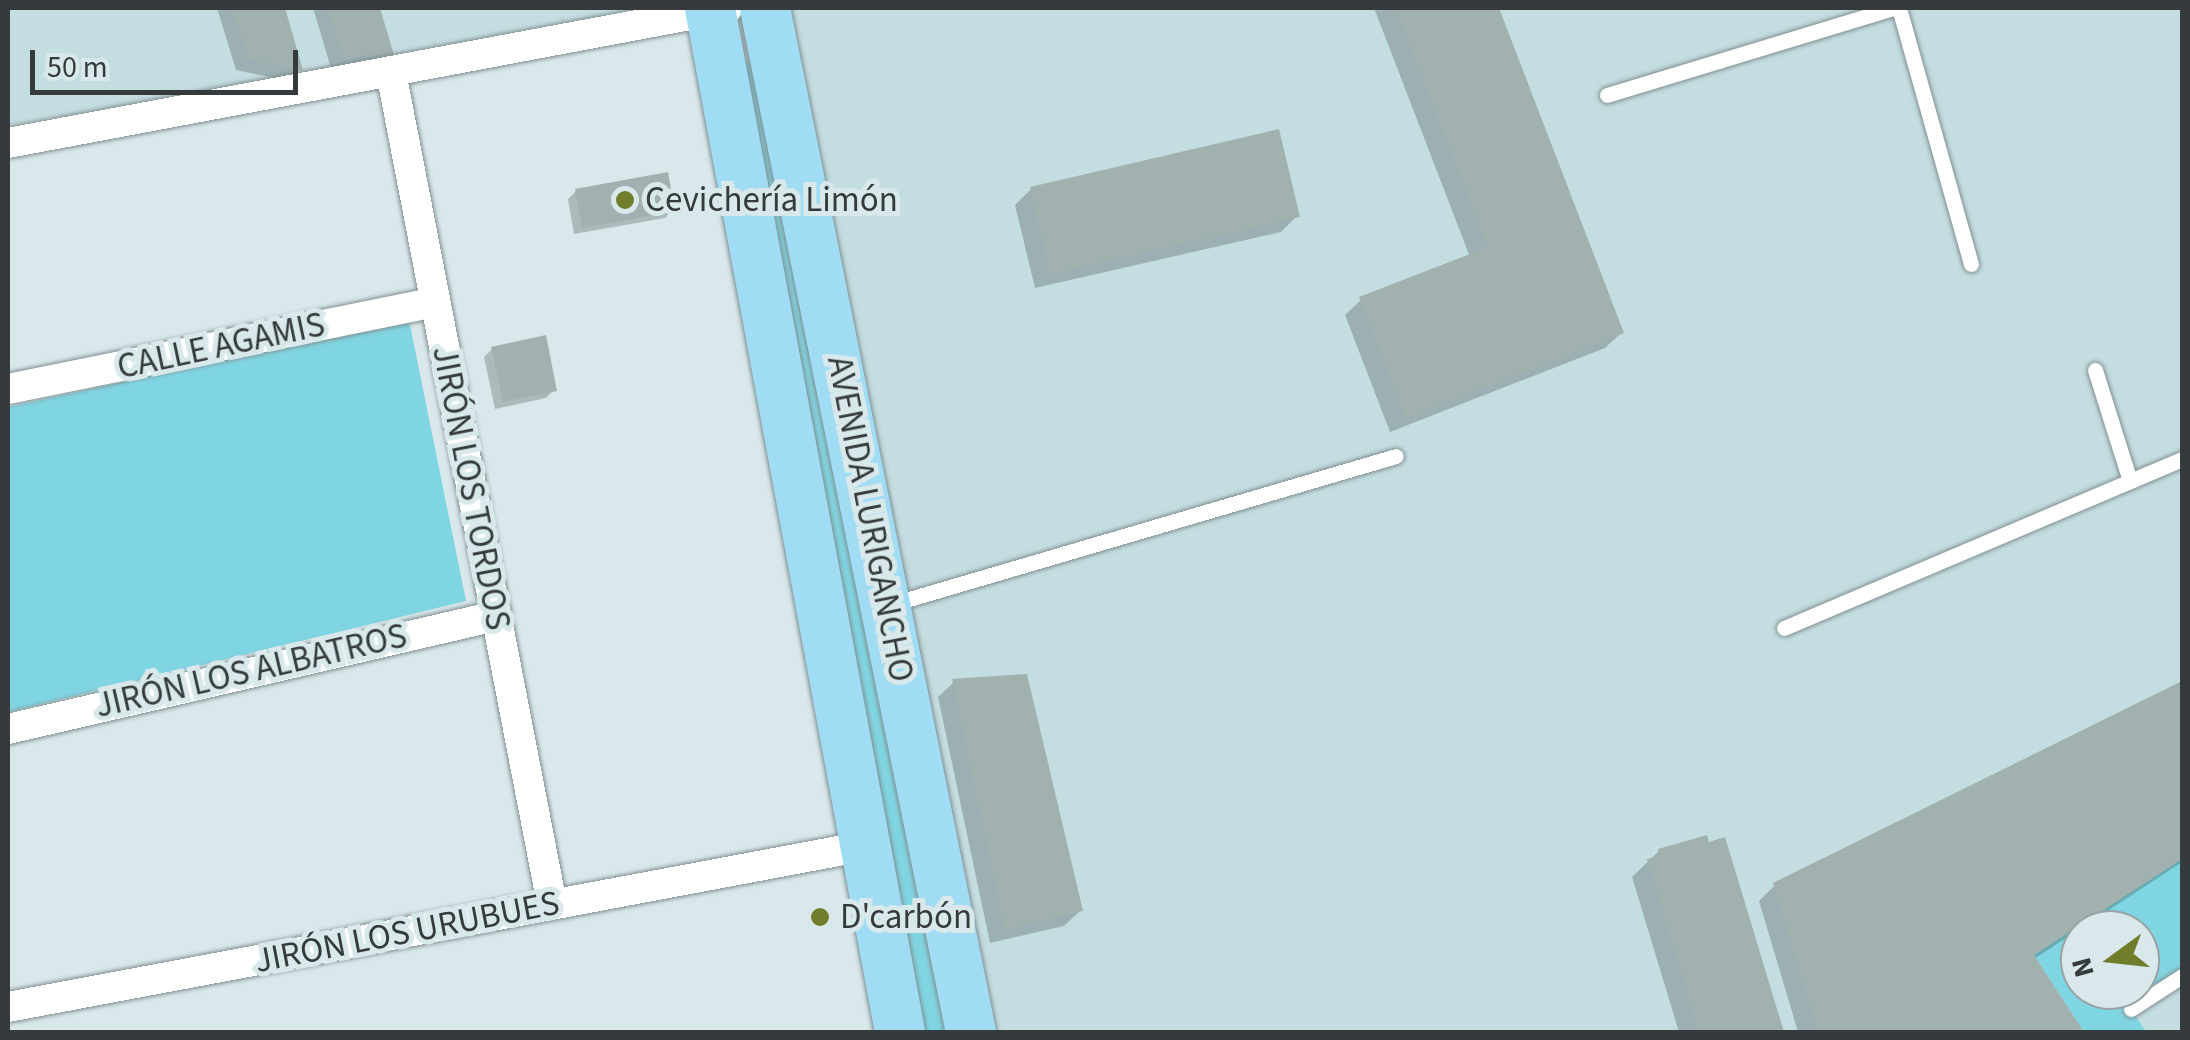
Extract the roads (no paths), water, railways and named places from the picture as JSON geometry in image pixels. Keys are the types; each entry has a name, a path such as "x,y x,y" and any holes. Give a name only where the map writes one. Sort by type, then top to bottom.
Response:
{"main road":[{"name":"AVENIDA LURIGANCHO","path":"765,8 971,1032"},
{"name":"AVENIDA LURIGANCHO","path":"716,9 900,1032"}],"street":[{"path":"8,143 391,72 650,15 716,9"},
{"name":"JIRÓN LOS TORDOS","path":"391,72 552,904"},
{"name":"CALLE AGAMIS","path":"8,390 435,302"},
{"name":"JIRÓN LOS ALBATROS","path":"8,729 496,616"},
{"name":"JIRÓN LOS URUBUES","path":"8,1007 865,846"}],"lane":[{"path":"1607,95 1896,8 1971,264"},
{"path":"2095,370 2130,481"},
{"path":"887,606 1396,456"},
{"path":"1784,628 2182,459"},
{"path":"2160,990 2182,976"}],"place":[{"name":"Cevichería Limón","path":"625,200"},
{"name":"D'carbón","path":"820,917"}]}
